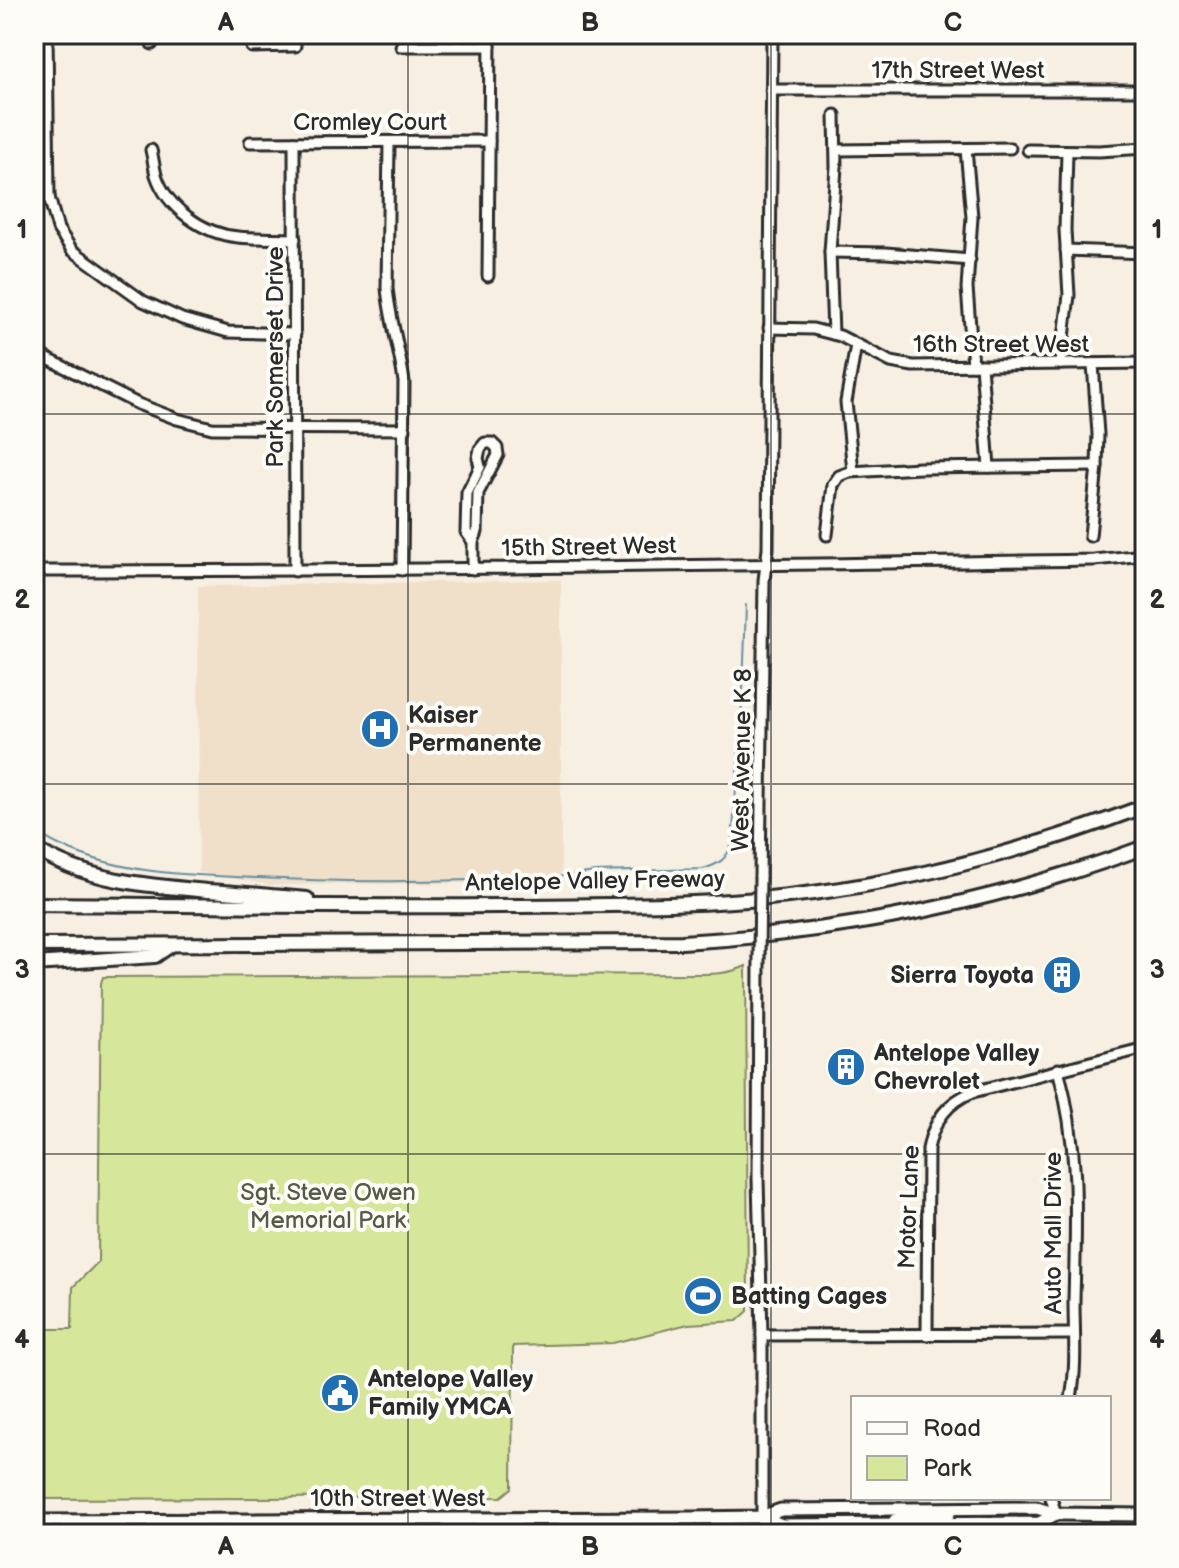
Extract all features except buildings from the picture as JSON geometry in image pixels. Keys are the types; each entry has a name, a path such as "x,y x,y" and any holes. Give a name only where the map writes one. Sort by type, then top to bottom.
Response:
{"highway":[{"name":"Antelope Valley Freeway","path":"34,904 344,907 739,901 874,884 951,868 1043,842 1145,806"},
{"path":"34,945 667,942 753,937 872,922 955,905 1041,883 1145,847"},
{"path":"34,848 80,870 115,880 171,888 310,899 344,907"},
{"path":"34,964 155,956 172,944"}],"main road":[{"name":"10th Street West","path":"34,1521 761,1517 781,1510 889,1508 1037,1508 1056,1514 1145,1515"},
{"path":"817,1525 880,1515 889,1508"},
{"path":"889,1524 907,1517 944,1516 964,1508"},
{"name":"10th Street West","path":"761,1517 782,1525 1039,1523 1056,1514"}],"street":[{"path":"47,34 49,197 58,229 72,250 143,301 182,319 228,332 295,334"},
{"path":"252,47 295,46 295,34"},
{"path":"488,276 490,34"},
{"path":"601,34 659,34"},
{"name":"West Avenue K 8","path":"762,1534 759,958 764,580 768,549 772,34"},
{"path":"401,46 490,46"},
{"name":"17th Street West","path":"771,90 1145,90"},
{"path":"34,94 47,93"},
{"path":"833,334 830,252 835,194 835,115"},
{"name":"Cromley Court","path":"250,142 489,141"},
{"name":"Park Somerset Drive","path":"294,142 295,571"},
{"path":"389,142 387,288 389,311 403,370 405,429 402,570"},
{"path":"836,150 1010,148"},
{"path":"1028,150 1145,148"},
{"path":"966,149 972,217 967,288 989,467"},
{"path":"151,150 156,176 166,195 199,225 237,237 295,239"},
{"path":"1061,364 1069,295 1065,230 1067,151"},
{"path":"34,200 49,197"},
{"path":"1066,250 1145,253"},
{"path":"830,252 970,260"},
{"name":"16th Street West","path":"769,328 813,329 833,334 891,362 913,366 1145,363"},
{"path":"853,471 846,402 856,345"},
{"path":"34,352 138,404 212,428 405,429"},
{"path":"1090,536 1098,434 1093,364"},
{"path":"473,542 466,532 467,493 480,467 480,449 489,443 497,448 498,455 478,493 473,569"},
{"path":"827,535 833,485 839,476 853,471 1097,466"},
{"path":"480,467 491,470"},
{"name":"15th Street West","path":"34,571 766,565 1094,560 1145,555"},
{"name":"Motor Lane","path":"927,1335 928,1149 933,1128 944,1112 964,1096 1145,1048"},
{"name":"Auto Mall Drive","path":"1058,1069 1070,1123 1076,1182 1071,1396"},
{"path":"762,1335 1074,1334"},
{"path":"1052,1500 1056,1514"},
{"path":"1056,1514 1060,1500"}],"shaded area":[{"name":"Kaiser Permanente","path":"561,580 561,882 269,885 199,872 198,586"}],"green space":[{"name":"Sgt. Steve Owen Memorial Park","path":"746,966 748,1311 737,1321 688,1324 613,1343 513,1346 512,1488 501,1497 34,1499 34,1329 72,1329 73,1287 98,1262 103,977 702,974 728,972"}],"waterway":[{"path":"34,831 61,846 109,863 158,872 209,876 424,881 703,869 721,861 732,844 746,605"}],"place":[{"name":"Kaiser Permanente","path":"380,729"},
{"name":"Sierra Toyota","path":"1062,975"},
{"name":"Antelope Valley Chevrolet","path":"846,1067"},
{"name":"Batting Cages","path":"703,1296"},
{"name":"Antelope Valley Family YMCA","path":"340,1393"}]}
